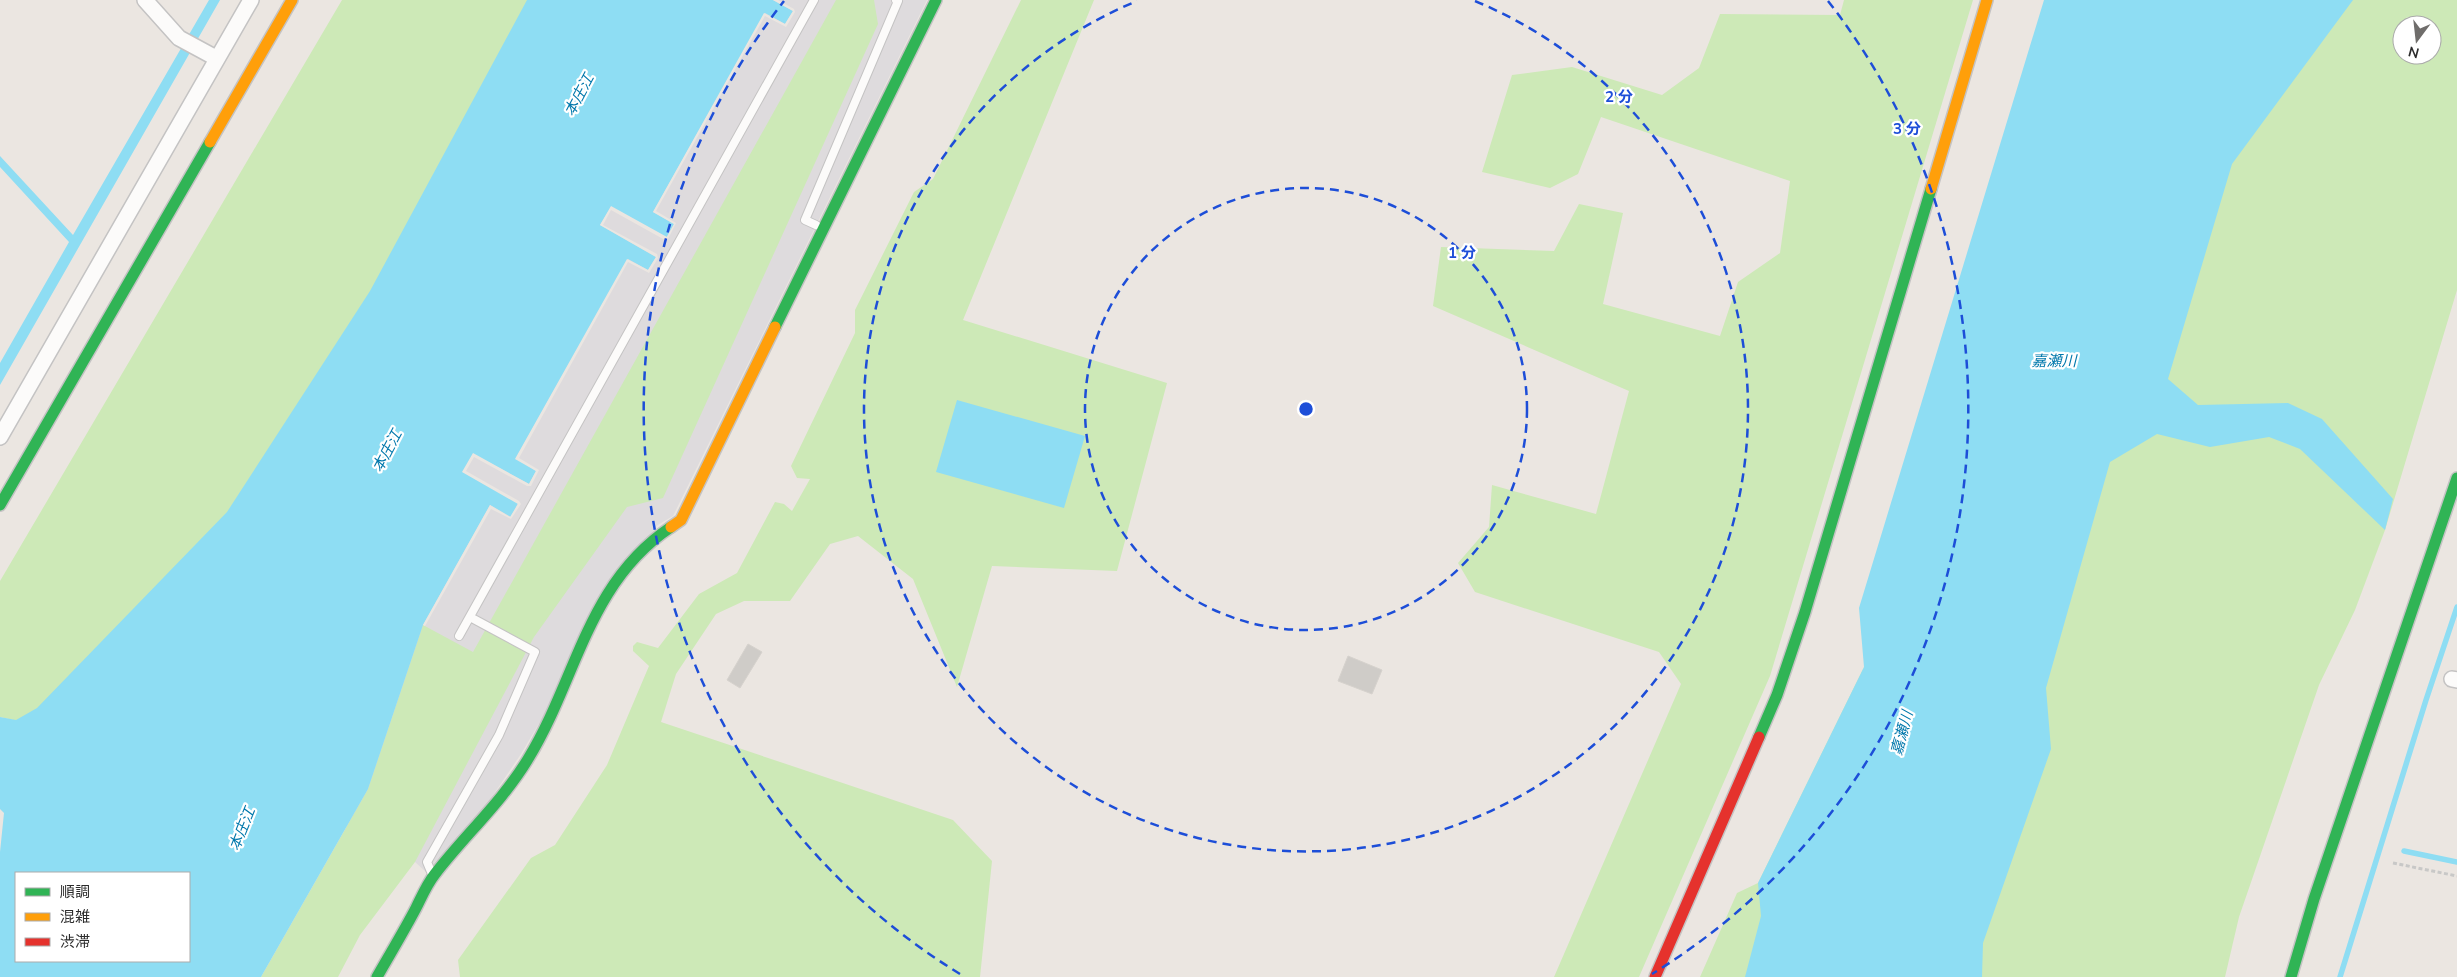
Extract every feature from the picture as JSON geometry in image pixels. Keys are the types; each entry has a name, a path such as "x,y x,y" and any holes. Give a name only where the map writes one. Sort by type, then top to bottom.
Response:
{"street":[{"path":"145,0 179,38 216,58"},
{"path":"0,437 251,0"},
{"path":"0,504 292,0"},
{"path":"377,977 433,876 492,810 529,757 556,702 581,639 623,568 643,545 664,529 681,520 936,0"},
{"path":"1655,977 1776,694 1805,612 1987,0"},
{"path":"2291,977 2314,899 2457,478"}],"lane":[{"path":"459,636 814,0"},
{"path":"816,226 805,220 897,0"},
{"path":"433,876 427,862 500,735 535,652 470,616"}],"path":[{"path":"2393,863 2457,876"}],"shaded area":[{"path":"605,0 927,0 673,516 656,526 521,754 485,807 426,872 415,862 203,755"}],"green space":[{"path":"342,0 564,0 292,502 59,730 0,717 0,581"},
{"path":"836,0 874,0 878,24 663,498 627,507 534,637 415,862 360,935 338,977 261,977 368,789 423,625 473,652"},
{"path":"1021,0 1094,0 963,320 1167,383 1117,571 992,566 957,687 913,579 858,536 830,544 790,601 744,601 716,614 676,674 661,722 953,820 992,861 980,977 460,977 458,960 531,858 555,845 607,765 649,666 633,651 633,646 637,642 658,648 699,594 737,573 775,502 784,504 792,511 810,479 797,478 791,466 855,333 855,310 914,192 933,179"},
{"path":"1844,0 1973,0 1770,676 1639,977 1554,977 1681,684 1659,652 1475,592 1458,563 1489,527 1492,485 1596,514 1629,391 1433,306 1441,247 1554,251 1579,204 1623,213 1603,304 1720,336 1738,282 1780,253 1790,181 1601,117 1578,174 1550,188 1482,172 1512,75 1572,67 1662,95 1699,68 1720,14 1840,15"},
{"path":"2226,0 2457,0 2457,290 2385,530 2355,610 2319,685 2239,917 2225,977 1918,977"},
{"path":"1864,667 1767,977 1700,977 1737,893 1758,883"}],"water":[{"path":"209,0 220,0 0,385 0,363 69,242 0,167 0,156 73,235"},
{"name":"本庄江","path":"527,0 773,0 793,11 785,24 765,13 653,212 674,224 666,238 611,207 600,225 656,257 648,270 628,259 516,458 536,471 529,484 473,454 463,472 518,503 511,517 490,505 423,625 368,789 261,977 0,977 0,852 4,813 0,809 0,717 16,720 37,708 227,512 370,291"},
{"name":"嘉瀬川","path":"2044,0 2353,0 2232,164 2168,379 2198,405 2288,403 2322,419 2393,499 2385,530 2300,449 2269,437 2210,447 2157,434 2110,462 2046,688 2051,749 1983,943 1982,977 1745,977 1761,916 1758,883 1864,667 1859,608"},
{"path":"957,400 1085,436 1064,508 936,472"}],"pier":[{"path":"773,0 778,0 794,9 795,12 786,27 765,16 656,211 676,223 668,239 665,240 611,210 603,225 657,254 658,258 649,273 628,262 519,458 539,470 531,486 527,486 474,457 466,471 519,501 521,504 511,519 491,509 425,626 423,625 490,505 510,517 518,504 462,472 473,453 529,484 536,471 515,459 627,259 648,270 656,257 600,225 611,206 667,237 674,224 653,212 764,13 785,24 793,11"}],"building":[{"path":"748,644 762,652 740,688 727,680"},
{"path":"1348,656 1382,670 1372,694 1338,681"}],"waterway":[{"path":"2340,977 2426,700 2457,607"},
{"path":"2404,851 2457,862"}],"traffic: fast":[{"path":"775,327 936,0"},
{"path":"0,505 210,142"},
{"path":"1759,737 1777,695 1805,612 1931,189"},
{"path":"2291,977 2314,899 2457,478"},
{"path":"377,977 432,878 507,790 528,759 545,728 586,634 620,576 643,550 671,527"}],"traffic: slow":[{"path":"210,142 292,0"},
{"path":"1931,189 1987,0"},
{"path":"671,527 681,520 775,327"}],"traffic: jam":[{"path":"1655,977 1759,737"}]}
